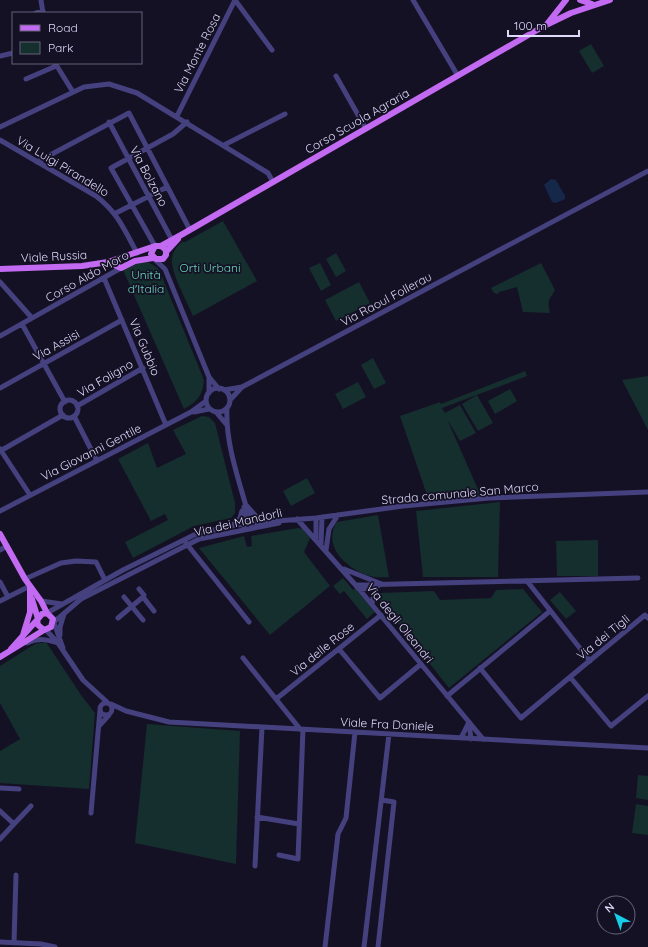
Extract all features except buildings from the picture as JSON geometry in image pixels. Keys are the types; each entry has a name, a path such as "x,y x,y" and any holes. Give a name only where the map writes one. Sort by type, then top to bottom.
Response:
{"main road":[{"path":"544,26 566,0"},
{"path":"580,0 585,3 594,4"},
{"path":"544,26 594,4 610,0"},
{"name":"Corso Scuola Agraria","path":"161,246 181,236 544,26"},
{"name":"Corso Scuola Agraria","path":"166,252 181,236"},
{"path":"153,245 161,246 166,252 165,257 160,260 154,258 151,252 153,245"},
{"name":"Viale Russia","path":"0,269 52,268 108,262 137,253 153,245"},
{"name":"Corso Aldo Moro","path":"121,268 135,261 154,258"},
{"path":"108,262 121,268"},
{"path":"0,534 25,579 41,601 47,613 53,617 54,622 50,628 0,657"},
{"path":"30,586 38,619 38,625 45,630"},
{"path":"23,635 30,612 30,586"},
{"path":"9,652 42,614 47,613"}],"street":[{"path":"41,0 43,12"},
{"path":"235,0 272,50"},
{"name":"Via Monte Rosa","path":"177,116 235,0"},
{"path":"413,0 458,76"},
{"path":"0,56 12,53"},
{"path":"26,79 56,64 73,92"},
{"path":"336,76 366,129"},
{"path":"0,127 73,92 94,85 114,85 137,93 187,122 268,173 273,182"},
{"path":"37,162 109,122 129,113 146,149 190,230"},
{"path":"224,145 285,114"},
{"name":"Via Bolzano","path":"109,122 172,240"},
{"path":"153,245 111,168 173,134 187,122"},
{"name":"Via Luigi Pirandello","path":"0,140 96,196 116,213 137,253"},
{"name":"Via Raoul Follerau","path":"230,400 242,387 648,171"},
{"path":"116,213 167,187"},
{"path":"166,252 166,269 209,377 209,393 206,401 209,408 216,412 226,424"},
{"path":"154,258 166,269"},
{"name":"Corso Aldo Moro","path":"0,336 121,268"},
{"name":"Via Gubbio","path":"104,278 166,425"},
{"path":"0,282 32,318"},
{"name":"Via Assisi","path":"0,388 122,320"},
{"path":"22,324 65,402"},
{"name":"Via Foligno","path":"77,406 143,368"},
{"path":"209,377 230,400 227,408 226,424 244,502 252,529"},
{"name":"Via Raoul Follerau","path":"222,390 242,387"},
{"path":"209,393 222,390"},
{"path":"72,401 77,406 77,412 74,416 68,418 63,415 61,408 65,402 72,401"},
{"name":"Via Giovanni Gentile","path":"0,511 191,412 206,401"},
{"name":"Via Giovanni Gentile","path":"191,412 209,408"},
{"path":"216,412 227,408"},
{"path":"30,495 1,449 63,415"},
{"path":"74,416 97,461"},
{"name":"Strada comunale San Marco","path":"297,519 403,506 489,498 648,492"},
{"path":"244,502 261,522"},
{"path":"244,502 245,531"},
{"path":"231,526 240,518 244,502"},
{"path":"326,550 329,529 338,515"},
{"path":"316,538 319,517"},
{"path":"319,517 321,544"},
{"name":"Via dei Mandorli","path":"54,622 85,597 185,543 196,534 250,523 297,519"},
{"name":"Via dei Mandorli","path":"47,613 105,580 185,543 297,519"},
{"name":"Via degli Oleandri","path":"297,519 342,568 483,739"},
{"path":"185,543 249,622"},
{"path":"0,550 7,546"},
{"path":"25,579 61,564 76,561 96,562 105,580"},
{"path":"342,568 382,584"},
{"path":"357,587 382,584 638,578"},
{"path":"527,581 590,661"},
{"path":"0,582 8,597"},
{"path":"357,587 375,588 382,584"},
{"path":"0,601 30,586"},
{"path":"372,604 375,588"},
{"path":"139,589 144,595 143,597 154,611"},
{"path":"124,597 143,620"},
{"path":"118,618 143,597"},
{"path":"41,601 62,604"},
{"path":"447,696 550,611"},
{"path":"22,644 37,639 59,641 60,627 65,613"},
{"name":"Via delle Rose","path":"276,699 381,615"},
{"name":"Via dei Tigli","path":"480,668 521,718 645,615 648,618"},
{"name":"Viale Fra Daniele","path":"54,622 59,641 65,652 83,680 95,693 109,703 126,711 169,722 648,748"},
{"name":"Viale Fra Daniele","path":"45,630 59,641"},
{"path":"339,648 380,698 421,664"},
{"path":"243,658 299,729 298,859 279,855"},
{"path":"570,677 611,726 648,696"},
{"name":"Viale Fra Daniele","path":"95,693 100,708"},
{"path":"99,726 110,714 113,708 109,703 100,708"},
{"path":"100,708 103,714 110,714"},
{"path":"90,813 100,708"},
{"name":"Viale Fra Daniele","path":"110,714 126,711"},
{"path":"289,729 294,722"},
{"path":"460,738 468,722"},
{"path":"468,722 471,739"},
{"path":"255,866 262,727"},
{"path":"325,947 338,834 346,818 355,732"},
{"path":"364,947 389,734"},
{"path":"0,788 19,789"},
{"path":"378,947 394,802 382,800"},
{"path":"0,839 31,806"},
{"path":"0,811 14,824"},
{"path":"257,817 299,824"},
{"path":"14,943 16,875"},
{"path":"3,944 14,943 55,947"}],"green space":[{"path":"591,44 604,66 592,73 579,51"},
{"name":"Orti Urbani","path":"223,221 257,281 193,316 176,279 172,258 178,245 182,242 185,242"},
{"path":"336,253 346,271 336,277 326,259"},
{"name":"Unità d'Italia","path":"148,262 158,268 160,272 204,380 201,394 196,401 184,409 123,270 139,263"},
{"path":"320,263 331,285 321,291 309,268"},
{"path":"541,263 555,290 549,300 550,313 523,312 517,287 499,292 498,294 494,293 491,288"},
{"path":"359,282 370,303 336,321 325,300"},
{"path":"373,358 386,383 374,389 361,365"},
{"path":"525,371 527,376 442,408 445,413 460,405 476,433 460,441 447,419 481,496 429,501 400,416 440,402 441,404"},
{"path":"648,376 648,430 622,380"},
{"path":"358,382 366,397 343,409 335,394"},
{"path":"510,389 517,401 495,414 488,401"},
{"path":"477,395 493,423 478,431 462,404"},
{"path":"202,416 209,417 215,423 235,503 235,513 231,518 194,526 133,558 125,542 168,520 165,514 151,521 118,459 148,443 157,468 186,454 173,430"},
{"path":"307,478 315,493 291,506 283,491"},
{"path":"500,502 498,577 423,577 416,511"},
{"path":"378,515 389,577 372,577 353,568 339,556 332,540 333,531 337,522"},
{"path":"298,528 303,529 310,538 304,552 330,586 270,635 199,548 244,536 247,547 252,546 251,536"},
{"path":"598,540 598,576 557,576 556,541"},
{"path":"343,578 353,590 355,588 375,612 367,619 344,591 340,594 333,586"},
{"path":"523,589 542,612 449,688 380,601 380,593 434,591 440,600 491,598 496,590"},
{"path":"560,592 576,611 566,619 550,600"},
{"path":"46,642 81,695 95,713 89,789 0,783 0,751 20,739 0,703 0,666 35,644"},
{"path":"147,724 240,731 236,864 135,843"},
{"path":"638,775 648,776 648,800 636,798"},
{"path":"636,804 648,806 648,835 632,833"}],"water":[{"path":"551,179 556,180 565,196 565,199 556,203 552,202 544,185"}]}
